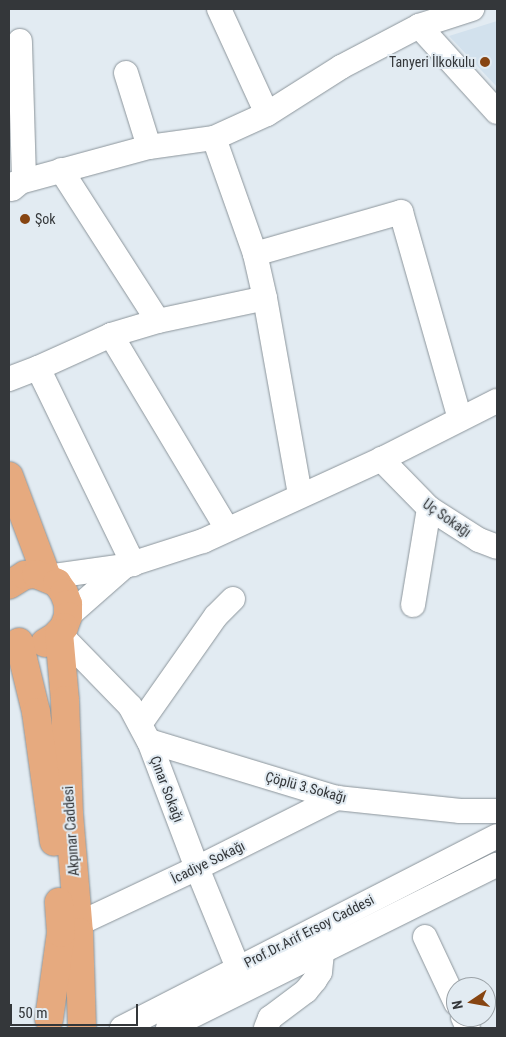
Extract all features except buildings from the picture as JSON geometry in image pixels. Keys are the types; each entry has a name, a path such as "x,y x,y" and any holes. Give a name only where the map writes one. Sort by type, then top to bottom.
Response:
{"main road":[{"path":"9,476 47,577"},
{"path":"10,576 36,574 47,577"},
{"name":"Akpınar Caddesi","path":"47,577 57,583 64,593 68,604 64,625 64,700 69,814 78,924 82,1028"},
{"path":"12,643 35,645 46,643 64,625"},
{"name":"Akpınar Caddesi","path":"12,643 36,712 58,867 61,933 46,1024"},
{"path":"46,1024 62,1016 82,1028"}],"street":[{"path":"219,9 267,114"},
{"path":"20,42 14,186 61,170 149,147 214,138 267,114 341,67 419,26 472,9"},
{"path":"419,26 497,112"},
{"path":"126,73 149,147"},
{"path":"214,138 255,254 265,298 300,495"},
{"path":"61,170 158,321"},
{"path":"255,254 401,212 460,420"},
{"path":"9,378 38,368 111,335 158,321 265,298"},
{"path":"111,335 227,529"},
{"path":"38,368 129,565"},
{"path":"47,577 129,565 203,541 381,459 497,402"},
{"name":"Uç Sokağı","path":"381,459 429,508 479,540 497,547"},
{"path":"413,605 429,508"},
{"path":"64,625 129,565"},
{"path":"145,733 216,616 233,599"},
{"name":"Çınar Sokağı","path":"64,625 130,706 145,733 238,968"},
{"name":"Çöplü 3.Sokağı","path":"145,733 337,798 460,811 497,811"},
{"name":"İcadiye Sokağı","path":"78,924 197,868 337,798"},
{"name":"Prof.Dr.Arif Ersoy Caddesi","path":"122,1028 497,836"},
{"name":"Prof.Dr.Arif Ersoy Caddesi","path":"168,1028 497,865"},
{"path":"425,937 446,982"},
{"path":"266,1028 270,1018 306,991 315,980 320,972 322,953"}],"shaded area":[{"name":"Tanyeri İlkokulu","path":"497,21 497,87 449,36"}],"place":[{"name":"Tanyeri İlkokulu","path":"485,62"},
{"name":"Şok","path":"25,219"}]}
